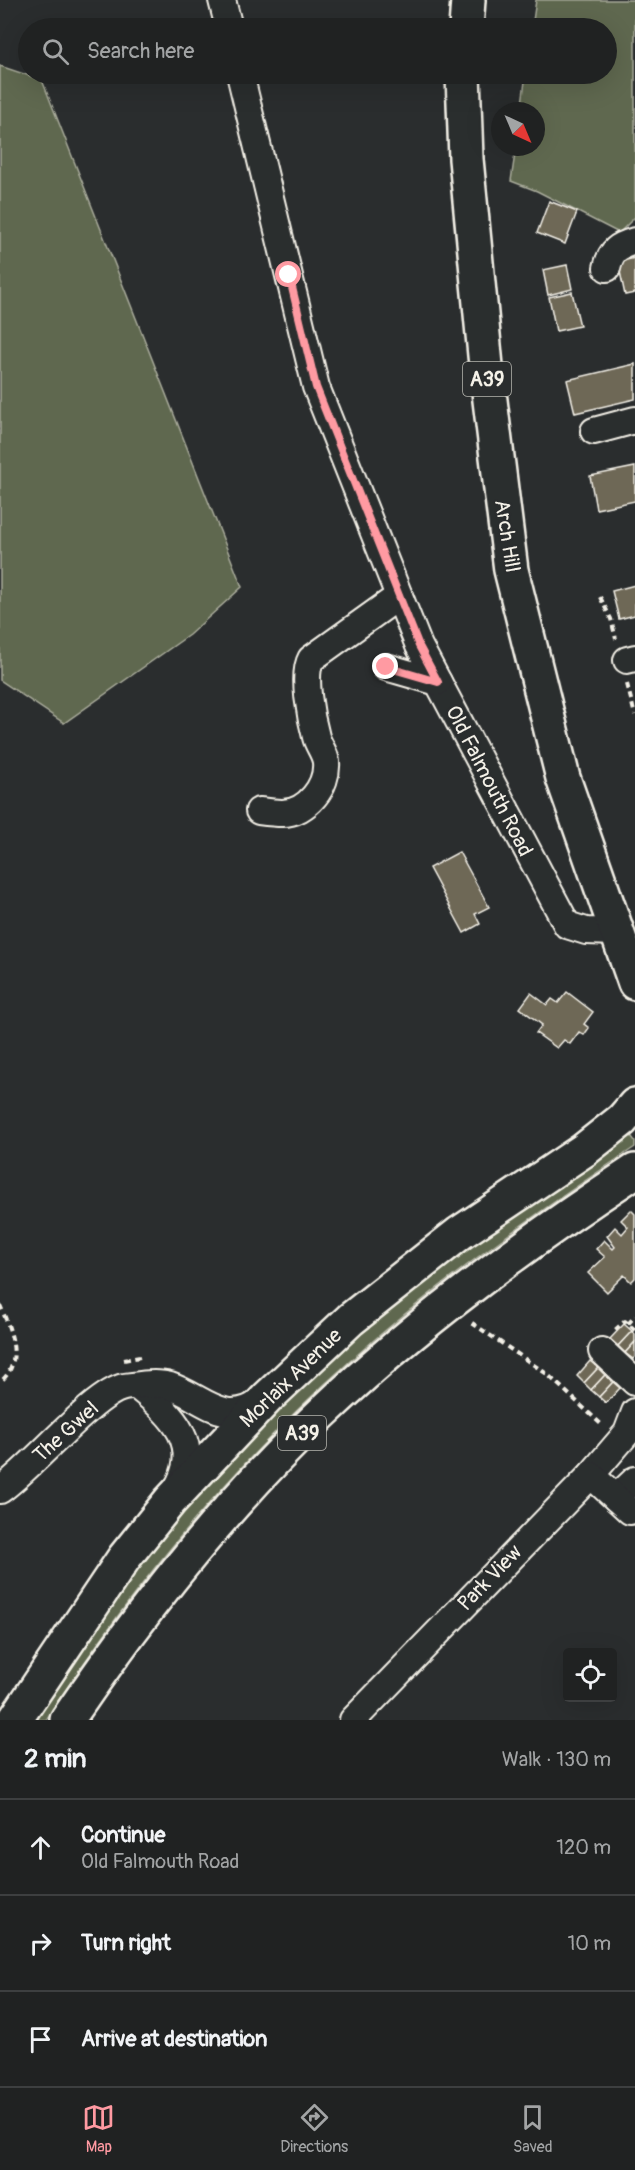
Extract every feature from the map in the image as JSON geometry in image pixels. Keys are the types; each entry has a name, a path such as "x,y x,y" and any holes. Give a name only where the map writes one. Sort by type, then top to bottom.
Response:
{"highway":[{"path":"467,18 468,0"},
{"name":"Arch Hill","path":"463,84 466,159 487,376 511,570 563,778 615,932 635,983"},
{"name":"Morlaix Avenue","path":"15,1720 124,1558 170,1501 268,1397 351,1319 460,1233 584,1150 622,1120 635,1105"},
{"name":"A39","path":"67,1720 135,1623 184,1561 321,1413 398,1344 456,1298 555,1225 635,1172"}],"street":[{"path":"222,0 226,18"},
{"name":"Old Falmouth Road","path":"242,84 316,387 419,646 567,925 586,931 615,932"},
{"path":"607,268 610,255 619,246 635,241"},
{"path":"594,431 635,420"},
{"path":"259,811 285,813 314,798 321,788 326,762 316,738 310,708 307,667 311,659 399,596"},
{"path":"386,667 438,682"},
{"path":"605,1344 635,1382"},
{"name":"The Gwel","path":"0,1490 114,1391 156,1384 169,1386 212,1409 224,1411 254,1407 268,1397"},
{"path":"138,1387 167,1413 185,1439 188,1457 185,1476 170,1501"},
{"name":"Park View","path":"353,1720 591,1475 627,1433 635,1412"},
{"path":"591,1475 623,1504 635,1480"}],"path":[{"path":"0,1305 13,1341 14,1353 6,1377 0,1382"},
{"path":"628,1324 635,1316"},
{"path":"470,1322 547,1374 620,1442"},
{"path":"605,1344 622,1322 635,1330"}],"green space":[{"path":"536,0 635,0 635,217 619,233 537,191 511,181 515,156 545,156 545,102 522,102 525,84 617,84 617,18 533,18"},
{"path":"0,66 18,72 18,84 44,84 242,587 189,635 64,723 0,680"},
{"path":"629,1133 635,1141 635,1147 524,1223 452,1276 349,1362 264,1443 224,1486 148,1576 46,1720 28,1720 161,1535 265,1421 325,1364 436,1269"}],"building":[{"path":"549,201 577,212 565,244 537,233"},
{"path":"635,258 635,293 625,295 618,262"},
{"path":"567,265 572,289 548,295 543,270"},
{"path":"572,292 580,326 556,331 549,297"},
{"path":"635,364 635,399 575,413 567,380"},
{"path":"635,467 635,501 596,509 590,476"},
{"path":"635,585 635,615 619,619 612,591"},
{"path":"459,852 489,907 475,914 480,924 464,933 429,868"},
{"path":"567,992 593,1012 584,1024 589,1028 584,1035 579,1032 570,1044 564,1040 557,1048 536,1033 542,1025 520,1008 531,993 547,1005 552,999 558,1003"},
{"path":"631,1210 635,1214 635,1278 631,1282 624,1275 607,1292 588,1273 605,1257 596,1249 604,1240 613,1249 615,1247 607,1236 615,1227 622,1234 628,1227 621,1220"},
{"path":"624,1324 632,1331 618,1346 610,1339"},
{"path":"632,1331 635,1334 635,1342 625,1353 618,1346"},
{"path":"635,1342 635,1357 633,1359 625,1353"},
{"path":"590,1361 598,1368 584,1383 577,1376"},
{"path":"598,1368 605,1375 591,1390 584,1383"},
{"path":"605,1375 613,1382 599,1397 591,1390"},
{"path":"613,1382 620,1388 606,1403 599,1397"}],"route":[{"path":"289,275 316,387 419,646 438,682 386,667"}]}
